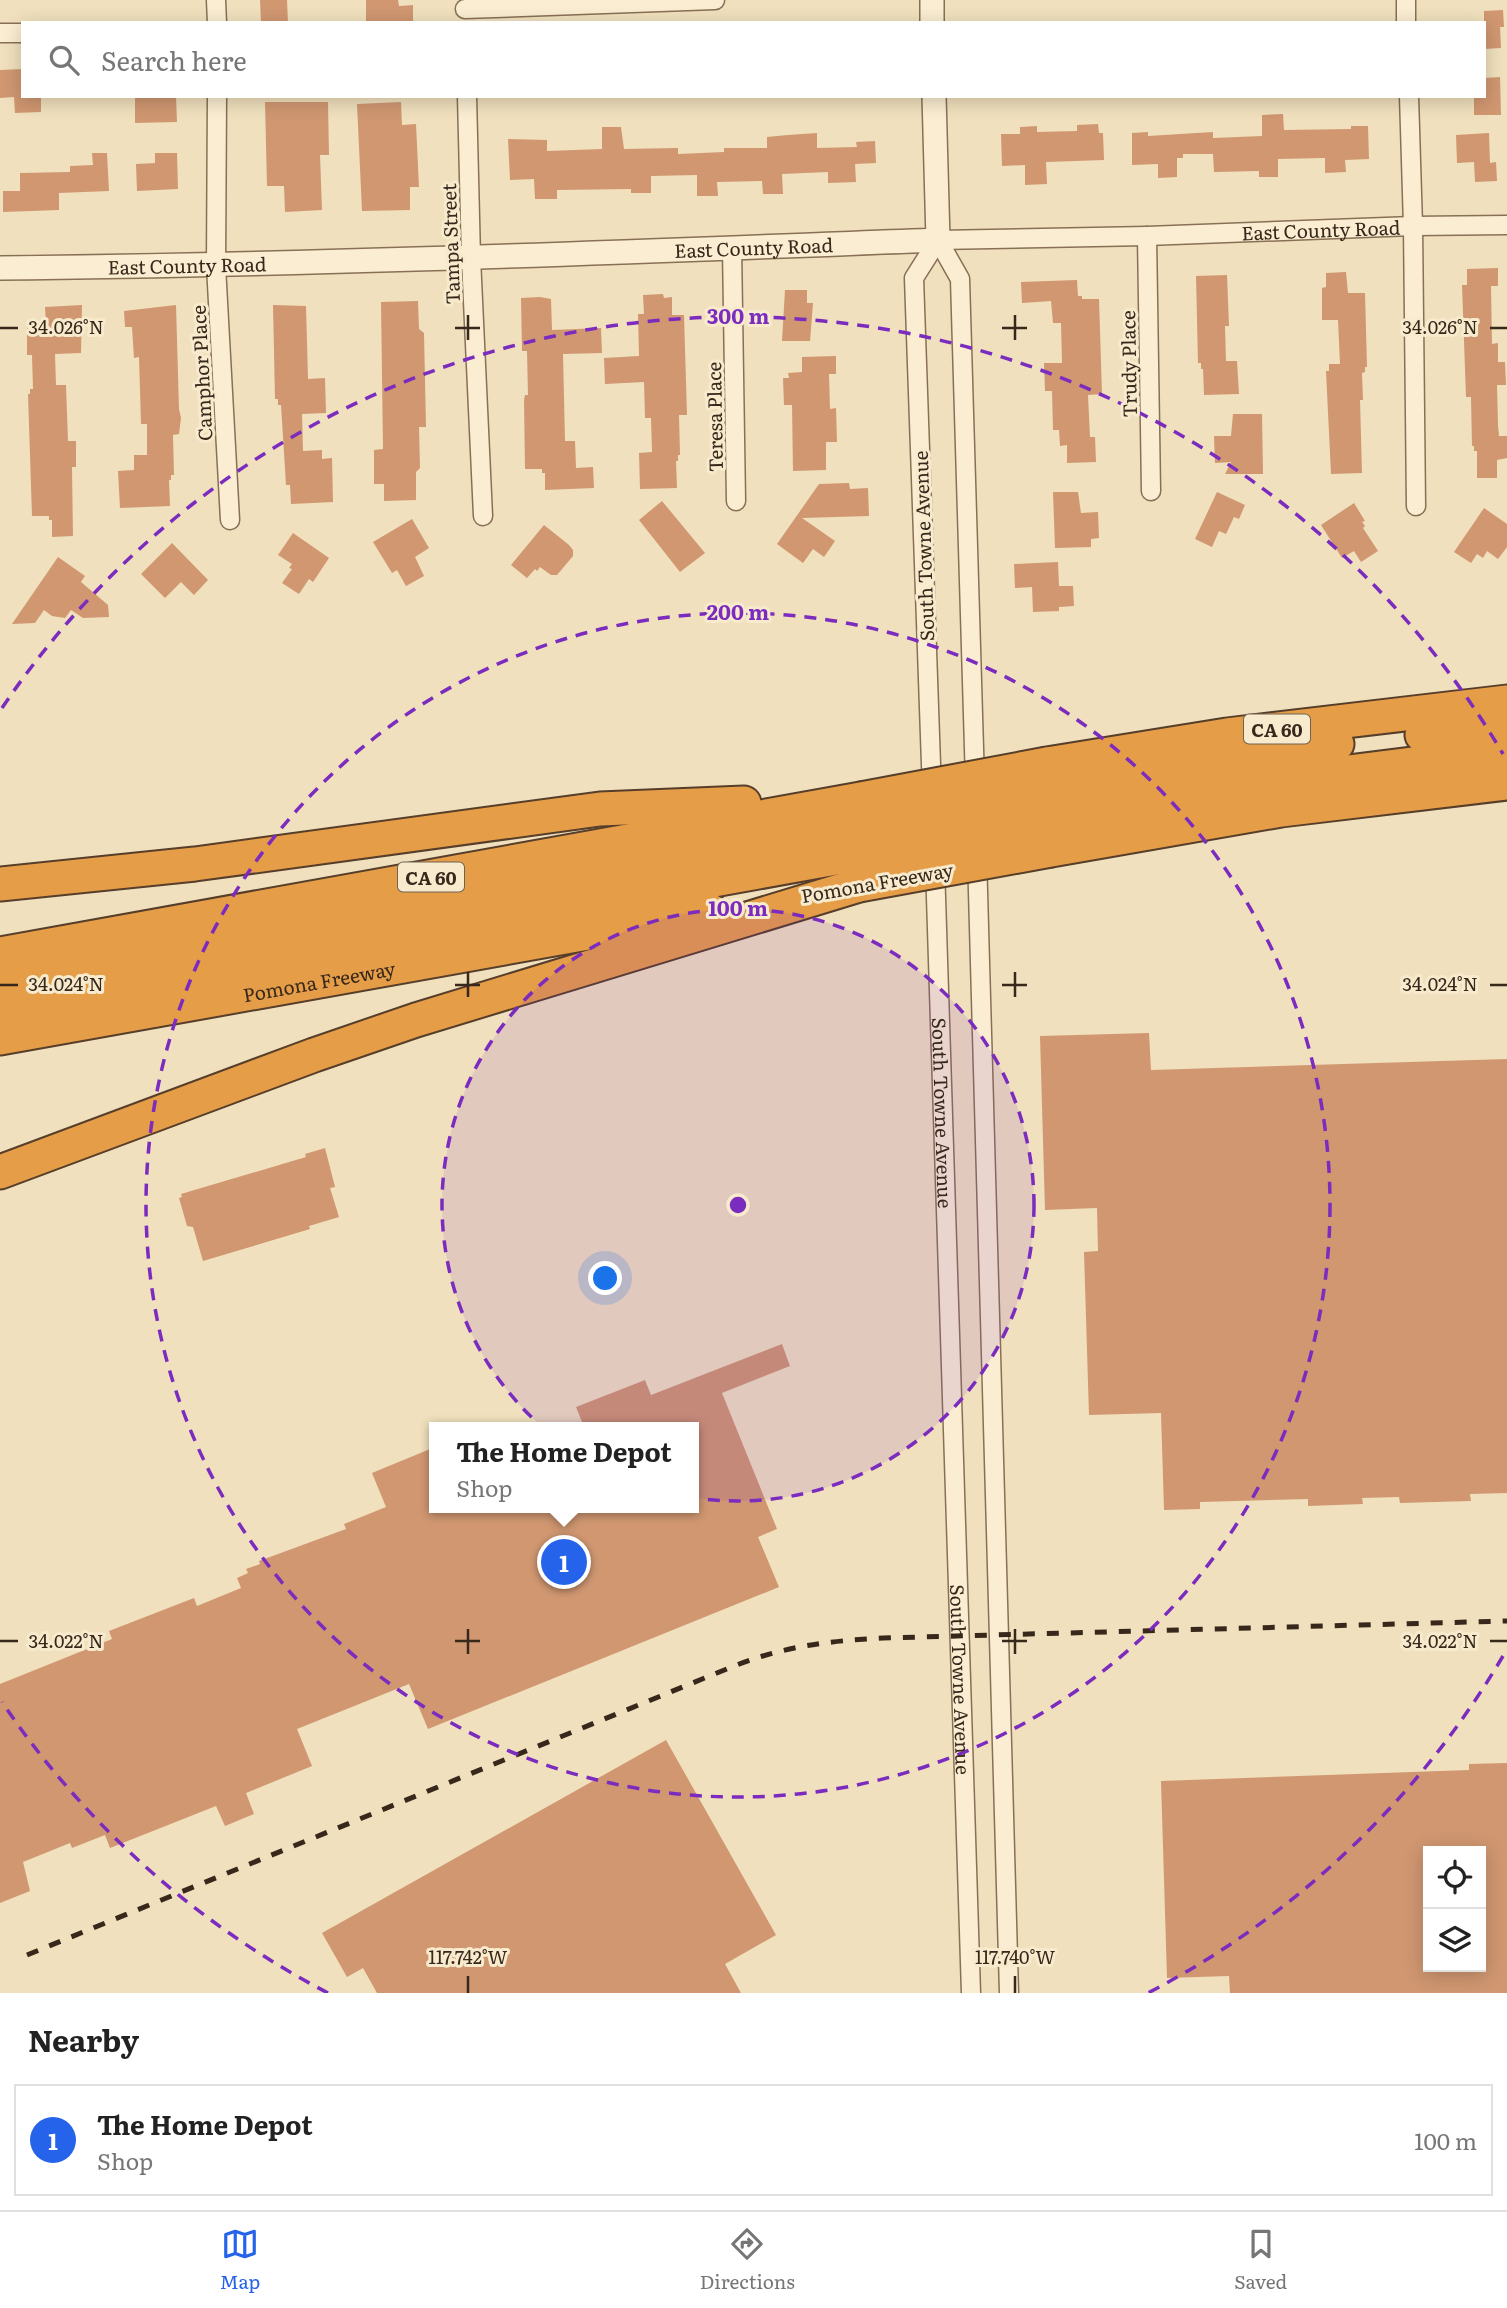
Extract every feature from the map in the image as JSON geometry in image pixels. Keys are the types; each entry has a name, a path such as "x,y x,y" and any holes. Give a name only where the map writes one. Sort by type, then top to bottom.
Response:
{"highway":[{"name":"Pomona Freeway","path":"0,1038 859,841 1049,806 1227,735 1507,702"},
{"path":"1049,806 1180,768 1328,745 1507,727"},
{"path":"1049,806 1507,752"},
{"name":"Pomona Freeway","path":"0,954 859,841 1049,806 1281,810 1507,783"},
{"path":"0,884 194,864 600,809 859,841"},
{"path":"0,983 425,903 859,841"},
{"path":"0,1009 859,841"},
{"path":"0,1172 378,1033 859,841"}],"street":[{"path":"216,0 217,21"},
{"path":"465,11 715,0"},
{"path":"932,0 932,21"},
{"path":"1406,0 1406,21"},
{"path":"0,33 21,33"},
{"name":"Camphor Place","path":"217,98 216,266 230,520"},
{"name":"Tampa Street","path":"467,98 471,258 483,516"},
{"name":"South Towne Avenue","path":"934,98 937,240 960,279 1009,1993"},
{"path":"1409,98 1416,506"},
{"name":"East County Road","path":"0,268 216,266 937,240 1507,225"},
{"name":"Trudy Place","path":"1147,236 1151,491"},
{"name":"South Towne Avenue","path":"937,240 914,278 971,1993"},
{"name":"Teresa Place","path":"732,248 736,501"}],"building":[{"path":"260,0 287,0 288,21 261,21"},
{"path":"366,0 398,0 399,6 413,5 413,21 366,21"},
{"path":"1503,10 1504,27 1500,27 1501,48 1486,49 1484,11"},
{"path":"21,69 21,98 41,98 41,112 15,113 14,97 0,98 0,70"},
{"path":"1500,77 1501,115 1474,115 1474,98 1486,98 1486,78"},
{"path":"135,98 176,98 177,122 135,123"},
{"path":"265,102 328,102 329,155 320,155 322,210 285,212 284,186 267,186"},
{"path":"401,102 402,125 416,124 419,187 410,187 410,210 362,211 357,104"},
{"path":"1283,114 1284,130 1351,129 1351,126 1368,126 1369,159 1345,160 1346,172 1325,173 1325,158 1278,159 1278,177 1259,177 1259,171 1214,172 1213,154 1183,154 1183,158 1177,158 1177,177 1158,178 1158,164 1132,165 1132,133 1148,132 1148,136 1213,132 1213,138 1262,136 1262,115"},
{"path":"1098,124 1099,133 1103,133 1104,160 1046,162 1047,184 1025,185 1025,165 1002,166 1001,134 1020,134 1020,127 1037,126 1037,132 1077,131 1077,125"},
{"path":"602,127 621,127 624,149 678,148 678,154 724,152 724,148 767,148 767,137 817,133 817,148 857,147 856,142 875,141 876,163 855,164 856,182 828,183 828,172 782,174 783,194 763,194 762,181 717,182 718,196 697,196 697,175 651,176 651,193 631,193 631,189 557,190 557,199 535,199 534,179 510,180 508,139 547,140 547,151 602,149"},
{"path":"1489,133 1490,163 1496,162 1497,181 1475,182 1474,162 1457,163 1456,135"},
{"path":"92,153 107,153 109,191 59,193 59,210 3,212 3,191 20,191 20,173 70,172 70,166 93,165"},
{"path":"155,153 177,153 178,189 137,191 136,164 155,163"},
{"path":"1498,268 1498,286 1491,286 1492,344 1498,343 1498,362 1505,362 1506,385 1497,385 1499,436 1507,436 1507,458 1497,460 1497,478 1477,478 1477,451 1474,451 1472,446 1471,397 1466,397 1462,285 1467,285 1467,269"},
{"path":"1346,272 1348,293 1365,293 1367,367 1362,373 1363,400 1360,400 1362,473 1331,474 1326,371 1329,371 1329,364 1340,364 1338,320 1322,320 1322,288 1326,287 1326,273"},
{"path":"1227,275 1229,326 1225,326 1226,361 1237,361 1239,394 1204,395 1203,369 1201,363 1198,363 1196,276"},
{"path":"1077,280 1078,296 1082,296 1082,299 1099,299 1102,394 1088,395 1090,437 1095,437 1096,462 1067,463 1067,445 1060,446 1059,430 1053,430 1052,391 1045,391 1044,363 1062,363 1061,323 1053,323 1051,301 1022,303 1021,282"},
{"path":"785,290 807,290 807,303 813,303 810,341 782,341"},
{"path":"663,294 664,298 672,297 672,315 684,315 687,415 679,415 677,488 640,489 639,453 652,452 651,418 645,418 644,382 605,384 604,358 639,356 638,314 644,314 643,295"},
{"path":"521,298 551,299 552,330 601,328 602,353 563,354 565,441 575,441 576,468 593,467 594,488 545,490 545,473 542,473 542,469 525,469 524,400 525,395 528,395 527,351 522,351"},
{"path":"418,301 419,329 424,333 426,427 419,427 420,468 416,472 416,500 384,501 384,484 374,484 374,450 383,449 381,302"},
{"path":"82,305 81,353 55,354 56,385 66,385 68,441 76,441 76,467 72,467 73,536 52,537 52,520 49,520 49,516 32,516 28,394 30,389 33,389 32,355 27,355 27,328 43,328 43,323 46,323 45,307"},
{"path":"176,305 181,418 179,434 173,435 174,475 171,475 169,480 170,506 120,508 118,471 134,470 134,455 147,455 147,424 141,424 139,357 134,358 132,327 125,327 124,311"},
{"path":"273,305 306,306 308,379 325,378 326,413 302,414 303,451 322,450 322,459 332,458 333,502 291,504 290,485 286,485 281,405 278,405 278,399 275,399"},
{"path":"836,356 836,374 829,374 830,409 836,408 837,442 826,442 826,470 793,471 792,405 784,405 783,378 789,378 788,373 802,372 802,357"},
{"path":"1233,414 1262,414 1263,474 1225,474 1231,462 1215,463 1214,436 1231,436"},
{"path":"849,483 850,489 868,488 869,516 802,518 835,541 824,557 813,549 803,563 777,544 819,484"},
{"path":"1053,492 1078,492 1081,513 1098,512 1099,538 1091,539 1091,547 1055,548"},
{"path":"1217,492 1245,505 1239,519 1234,517 1226,534 1219,531 1212,547 1195,539"},
{"path":"662,501 705,553 680,572 639,520"},
{"path":"1354,503 1365,521 1362,522 1365,526 1363,528 1378,551 1361,562 1354,551 1342,558 1321,525"},
{"path":"1484,508 1507,524 1507,547 1498,559 1487,551 1483,558 1477,554 1471,563 1454,552"},
{"path":"412,519 429,548 415,557 424,576 406,586 397,570 392,573 373,542"},
{"path":"544,525 569,545 573,556 557,575 551,575 540,567 527,578 511,565"},
{"path":"293,533 329,558 313,582 309,579 299,594 282,583 292,569 289,568 292,564 278,555"},
{"path":"172,543 208,580 194,595 181,582 165,598 141,574"},
{"path":"58,557 85,576 81,582 108,605 109,617 83,618 71,610 65,618 52,616 44,610 35,623 12,624"},
{"path":"1058,562 1059,586 1073,586 1074,606 1059,607 1059,611 1033,612 1032,587 1015,588 1014,564"},
{"path":"1149,1033 1151,1070 1507,1059 1507,1493 1470,1494 1471,1501 1400,1503 1399,1497 1362,1498 1363,1504 1308,1506 1308,1499 1200,1502 1200,1509 1164,1510 1161,1413 1089,1415 1084,1252 1098,1251 1097,1208 1045,1210 1040,1036"},
{"path":"325,1148 335,1187 330,1188 339,1217 309,1226 310,1229 203,1261 193,1227 187,1226 179,1198 182,1197 181,1194 306,1157 305,1154"},
{"path":"782,1344 790,1366 722,1393 777,1529 758,1537 779,1587 428,1729 409,1684 297,1729 312,1766 246,1793 254,1814 225,1826 216,1806 110,1848 105,1835 72,1848 70,1843 23,1862 30,1891 0,1903 0,1684 112,1639 109,1631 194,1598 197,1606 241,1588 237,1578 248,1573 246,1569 260,1564 259,1561 346,1529 344,1524 386,1507 372,1473 429,1449 429,1513 699,1513 699,1422 582,1422 576,1407 645,1380 651,1395"},
{"path":"666,1740 776,1935 725,1964 741,1993 377,1993 363,1968 347,1977 322,1933"},
{"path":"1507,1763 1507,1993 1230,1993 1229,1976 1167,1978 1161,1781 1469,1770 1469,1764"}],"railway":[{"path":"27,1955 734,1666 789,1649 883,1638 1507,1621"}],"place":[{"name":"The Home Depot","path":"564,1562"}]}
